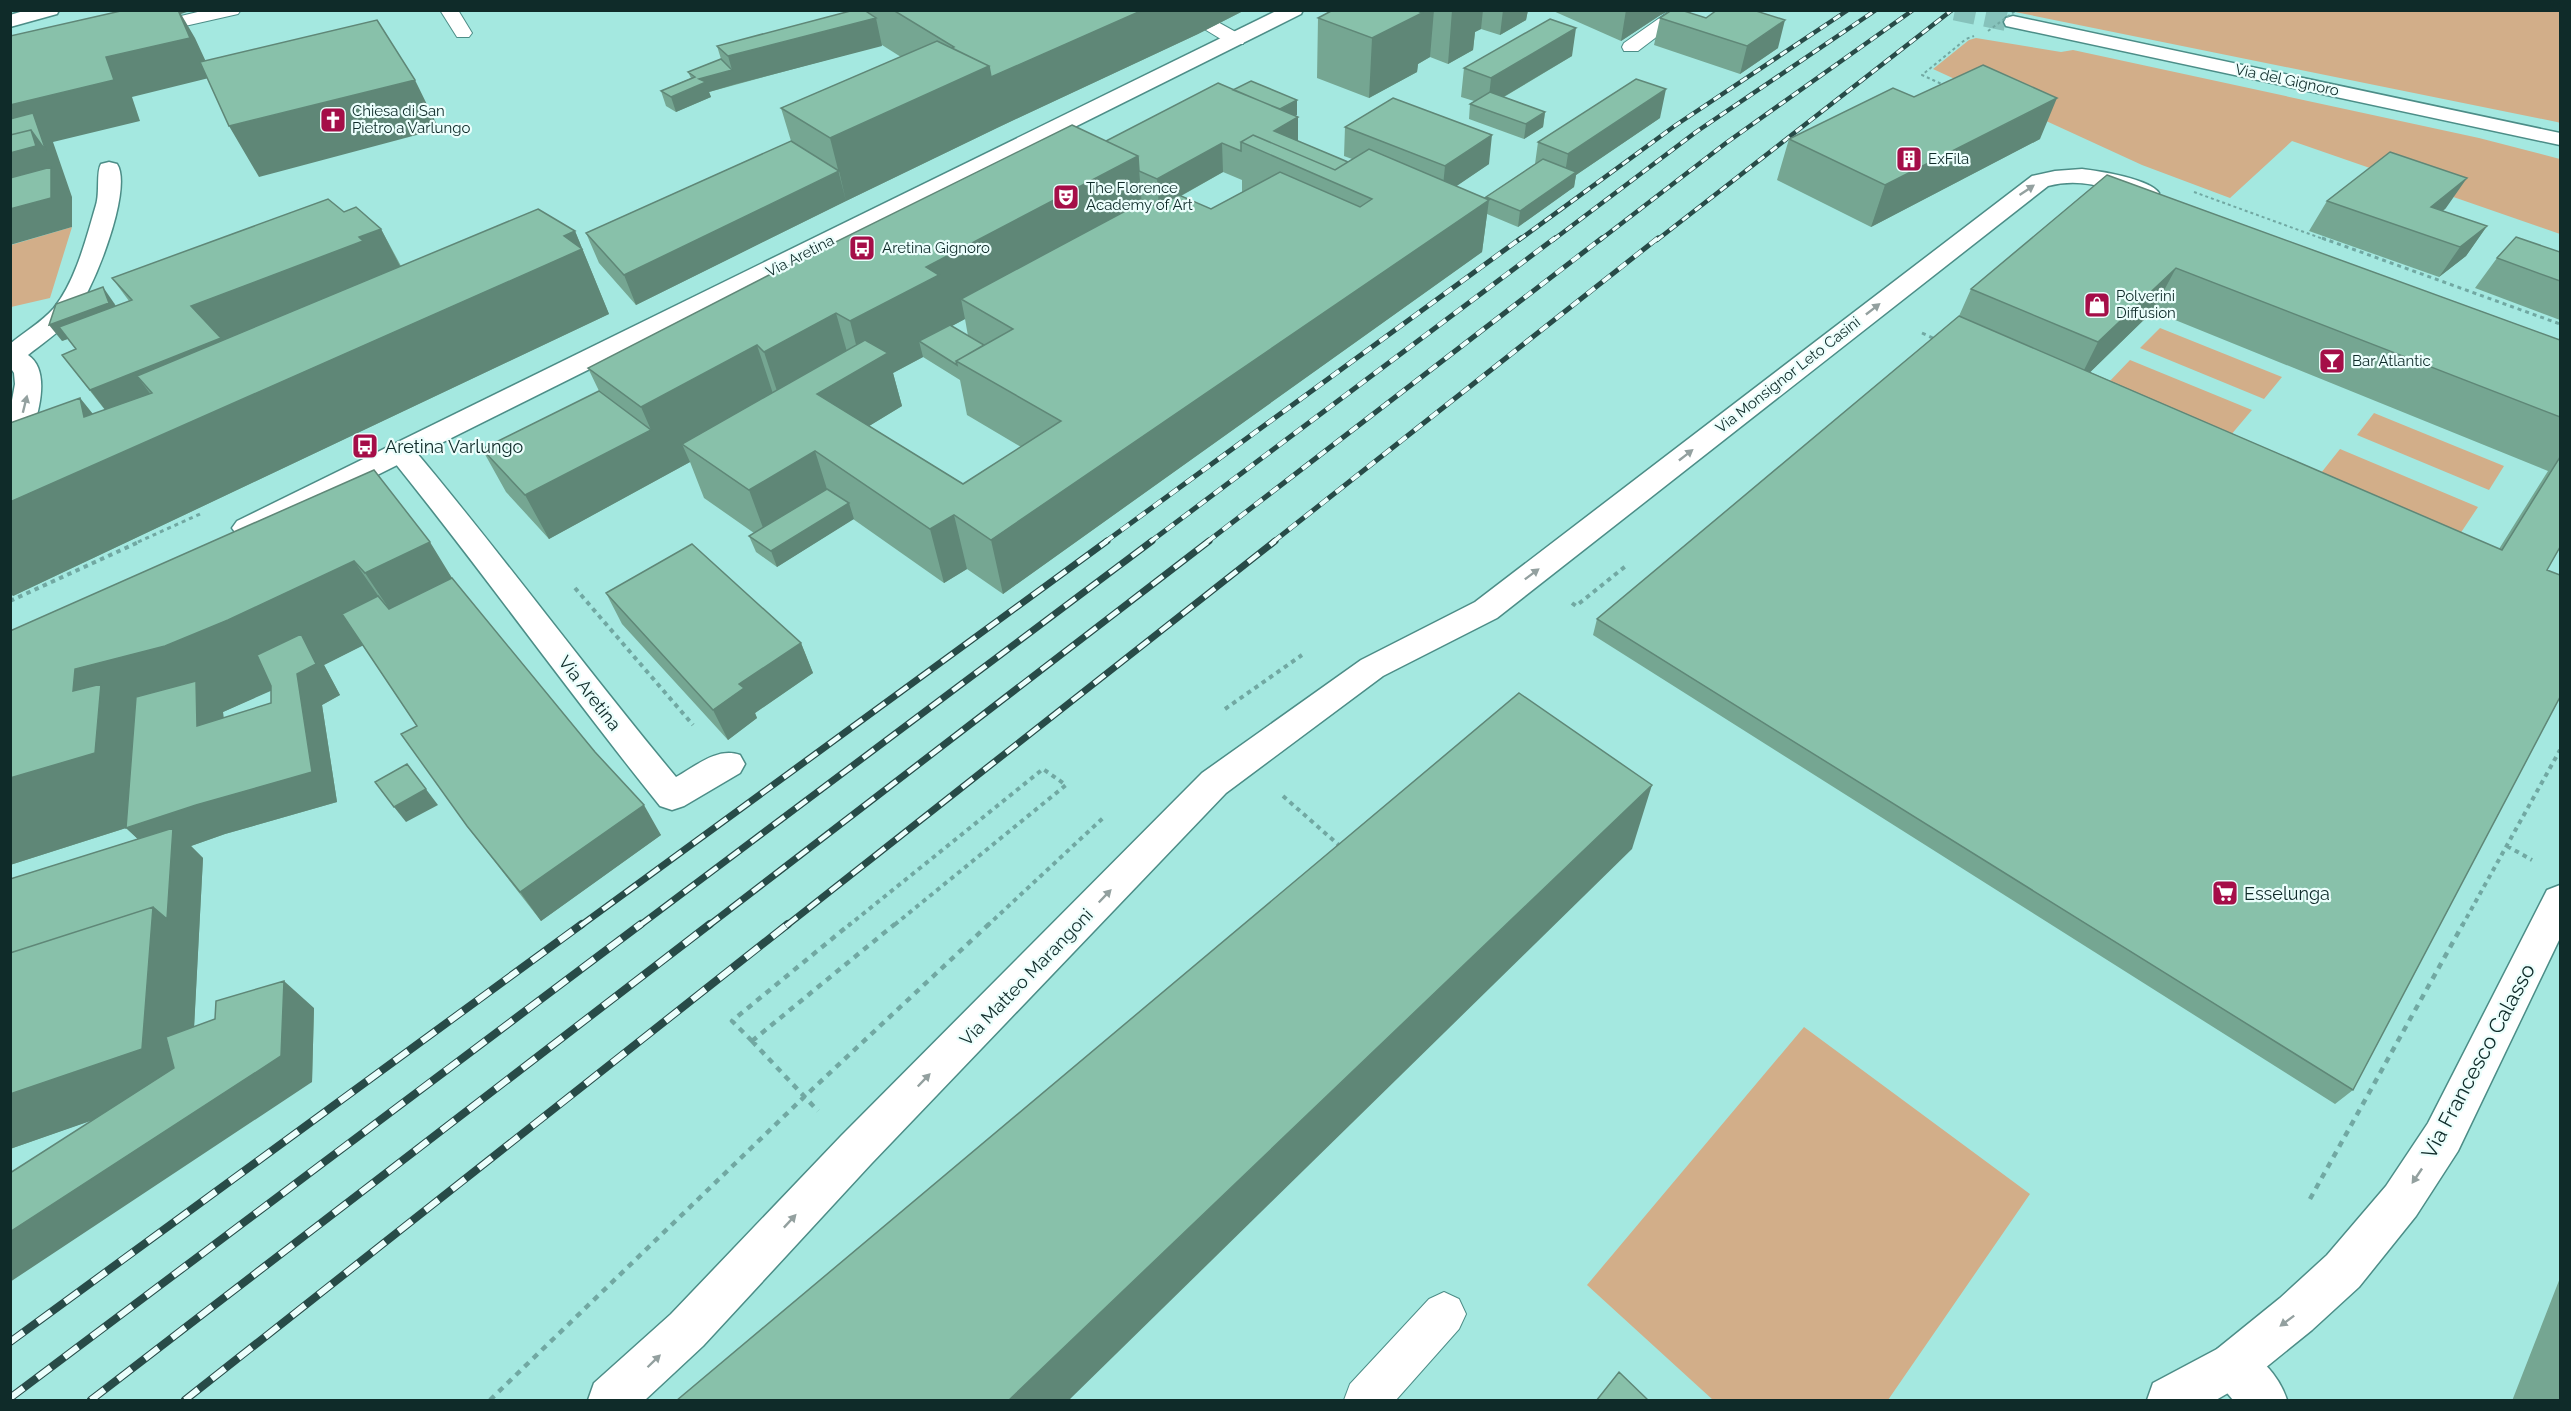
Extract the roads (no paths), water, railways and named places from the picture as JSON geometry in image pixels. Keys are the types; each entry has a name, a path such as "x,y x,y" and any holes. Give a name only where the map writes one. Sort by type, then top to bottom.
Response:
{"street":[{"path":"10,21 50,10"},
{"name":"Via Aretina","path":"226,539 1294,10"},
{"name":"Via del Gignoro","path":"2014,16 2560,140"},
{"path":"10,457 28,396 25,369 22,363 10,357 62,314 79,285 108,203 111,189 109,169"},
{"name":"Via Monsignor Leto Casini","path":"1486,610 2040,181 2078,174 2104,177 2164,199"},
{"name":"Via Aretina","path":"401,452 470,535 593,700 672,796 728,764"},
{"name":"Via Matteo Marangoni","path":"611,1401 687,1330 856,1150 1214,783 1372,668 1486,610"},
{"name":"Via Francesco Calasso","path":"2233,1365 2296,1314 2343,1271 2401,1201 2443,1137 2560,901"},
{"path":"2170,1401 2233,1365 2264,1401"}],"lane":[{"path":"126,34 232,10"},
{"path":"449,10 463,33"},
{"path":"1182,10 1236,40"},
{"path":"1630,47 1683,10"},
{"path":"1366,1401 1444,1314"}],"tunnel":[{"path":"1955,10 2013,22"}],"railway":[{"path":"1519,240 1676,125 1848,10"},
{"path":"1553,240 1696,132 1876,10"},
{"path":"1600,240 1726,143 1913,10"},
{"path":"1657,240 1952,10"},
{"path":"1105,542 1521,238"},
{"path":"1150,542 1555,238"},
{"path":"1207,542 1602,238"},
{"path":"1273,542 1658,238"},
{"path":"580,926 1107,541"},
{"path":"639,926 1152,541"},
{"path":"708,926 1209,541"},
{"path":"786,926 1275,541"},
{"path":"10,1342 582,924"},
{"path":"10,1398 641,924"},
{"path":"91,1400 710,924"},
{"path":"185,1400 788,924"}],"place":[{"name":"Chiesa di San Pietro a Varlungo","path":"333,120"},
{"name":"ExFila","path":"1909,159"},
{"name":"The Florence Academy of Art","path":"1066,197"},
{"name":"Aretina Gignoro","path":"862,248"},
{"name":"Polverini Diffusion","path":"2097,305"},
{"name":"Bar Atlantic","path":"2332,361"},
{"name":"Aretina Varlungo","path":"365,446"},
{"name":"Esselunga","path":"2225,893"}]}
